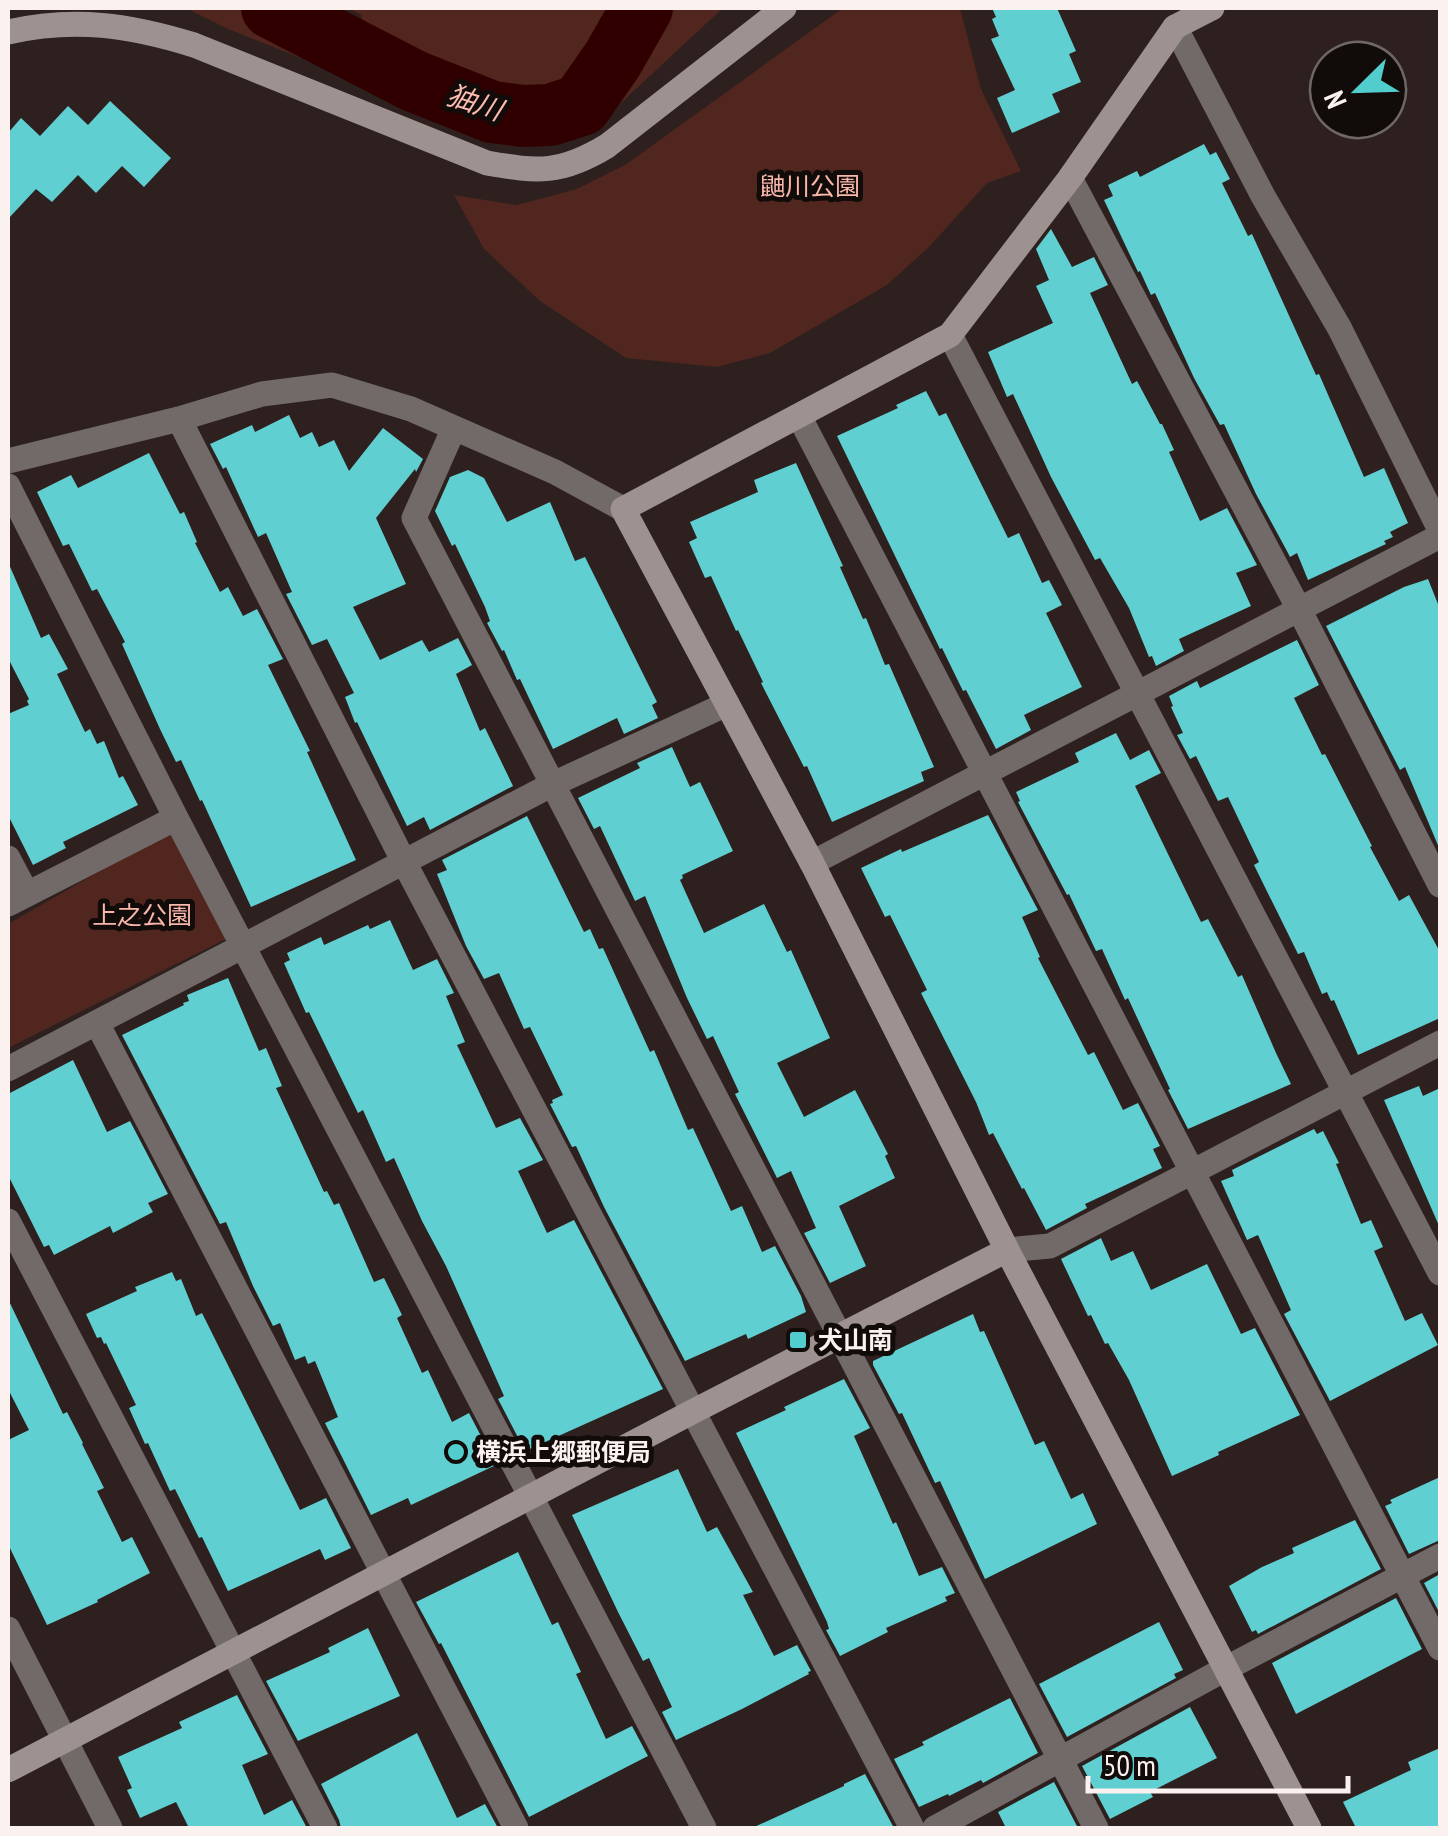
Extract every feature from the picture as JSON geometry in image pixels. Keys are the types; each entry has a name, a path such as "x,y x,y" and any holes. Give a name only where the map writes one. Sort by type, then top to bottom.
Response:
{"street":[{"path":"8,32 38,25 108,24 150,31 397,124 487,163 531,170 561,167 586,159 607,146 784,8"},
{"path":"623,508 950,335 1070,178 1171,17 1212,8"},
{"path":"812,864 1440,533 1340,329 1263,196 1171,17"},
{"path":"1070,178 1300,610 1440,885"},
{"path":"950,335 1440,1272"},
{"path":"8,462 262,394 332,385 411,409 555,472 623,508 812,864 1007,1250 1309,1828"},
{"path":"798,416 1440,1648"},
{"path":"179,419 404,862 912,1828"},
{"path":"454,428 414,518 1096,1828"},
{"path":"8,486 176,818 704,1828"},
{"path":"8,1069 551,785 727,704"},
{"path":"8,858 17,899 176,818"},
{"path":"97,1023 516,1828"},
{"path":"8,1770 1007,1250 1050,1246 1440,1043"},
{"path":"8,1221 325,1828"},
{"path":"935,1828 1440,1556"},
{"path":"8,1630 110,1828"}],"green space":[{"path":"186,8 295,8 391,94 228,29"},
{"path":"348,8 632,8 591,78 565,100 528,99 365,30 361,15"},
{"path":"647,8 723,8 609,114 610,70"},
{"name":"鼬川公園","path":"843,8 960,8 981,89 1021,171 987,183 929,247 887,285 770,353 717,367 626,358 540,301 484,249 454,195 517,205 577,189 625,165"},
{"name":"上之公園","path":"171,830 228,938 8,1048 8,924"}],"building":[{"path":"992,8 1057,8 1076,51 1069,54 1081,82 1052,94 1060,112 1012,133 997,98 1015,90 991,39 999,36"},
{"path":"110,101 171,158 144,187 122,166 96,193 78,175 52,202 36,189 8,219 8,133 21,118 40,136 68,106 88,125"},
{"path":"1204,144 1210,155 1216,152 1230,179 1222,183 1248,236 1252,234 1364,477 1384,468 1408,523 1390,532 1393,537 1384,541 1386,544 1308,580 1297,553 1290,557 1256,494 1224,424 1220,425 1194,378 1155,293 1151,295 1138,272 1104,200 1113,196 1108,185 1137,171 1140,177"},
{"path":"1051,229 1072,267 1094,257 1108,285 1090,293 1132,384 1137,381 1162,424 1174,450 1169,452 1200,521 1227,508 1257,565 1236,573 1251,606 1179,639 1184,651 1156,666 1129,608 1100,558 1095,560 1051,477 1013,394 1007,397 988,352 1053,323 1036,286 1049,280 1036,249"},
{"path":"926,391 939,416 946,413 1008,538 1019,533 1042,583 1049,580 1062,605 1046,613 1082,687 1024,715 1031,730 996,749 940,649 837,436"},
{"path":"289,415 300,438 312,432 319,447 334,440 349,471 383,428 423,459 376,518 406,584 353,607 380,660 422,640 429,652 458,638 472,665 456,674 480,731 485,728 513,786 430,830 424,817 407,826 355,723 345,697 354,693 327,639 312,645 286,594 292,592 266,533 258,537 226,467 223,469 210,444 252,425 255,432"},
{"path":"149,453 180,514 184,512 220,592 228,587 243,616 257,609 283,659 268,665 356,860 251,907 202,800 181,760 176,762 160,729 122,644 125,642 97,589 92,591 69,544 63,546 37,492 71,475 78,488"},
{"path":"796,463 863,619 866,618 885,665 889,664 934,767 921,772 924,781 832,822 711,576 705,578 689,542 697,538 690,522 758,492 754,480"},
{"path":"468,470 484,478 507,522 550,502 575,561 585,557 657,702 652,705 658,718 624,734 617,718 553,749 520,679 517,680 487,623 490,621 485,607 455,544 452,546 435,511 450,477"},
{"path":"8,562 41,638 49,634 68,669 57,674 85,732 90,729 97,744 104,741 119,778 123,776 138,805 63,842 66,848 33,865 8,815 8,714 29,705 29,699 8,658"},
{"path":"1428,579 1440,609 1440,850 1405,767 1400,770 1326,626"},
{"path":"1297,640 1319,685 1294,698 1399,901 1409,895 1440,952 1440,1018 1358,1055 1334,1000 1327,992 1322,994 1304,952 1298,954 1254,865 1259,862 1228,797 1218,801 1196,756 1190,759 1177,735 1183,733 1169,696 1197,681 1200,688"},
{"path":"1116,733 1130,760 1149,750 1161,773 1135,786 1201,922 1208,919 1238,977 1242,975 1291,1084 1188,1129 1128,998 1125,1000 1102,949 1096,951 1016,792 1079,762 1075,753"},
{"path":"672,747 690,787 700,782 733,851 682,875 680,880 704,933 764,904 787,952 791,950 830,1038 777,1063 804,1117 855,1090 888,1154 885,1156 895,1178 839,1206 866,1266 830,1283 804,1233 816,1228 791,1171 777,1178 735,1094 739,1092 713,1036 707,1039 687,998 645,896 635,901 600,826 594,829 578,798 640,768 637,763"},
{"path":"988,815 1038,910 1022,917 1038,958 1088,1055 1094,1052 1123,1110 1138,1103 1160,1146 1153,1149 1162,1168 1085,1204 1087,1208 1046,1230 993,1133 989,1135 921,993 927,990 890,915 885,917 861,868"},
{"path":"527,816 584,932 590,929 599,949 603,948 650,1052 654,1050 688,1130 693,1128 731,1211 742,1206 762,1252 775,1246 806,1312 748,1339 746,1334 685,1361 576,1146 572,1147 550,1104 563,1095 530,1027 524,1029 499,973 484,979 437,874 447,870 442,860"},
{"path":"390,920 413,970 437,959 454,993 446,996 465,1042 457,1045 496,1128 520,1118 543,1160 518,1171 547,1233 574,1220 663,1389 525,1451 498,1399 504,1396 394,1158 386,1162 363,1110 358,1113 284,963 290,960 287,953 321,937 324,945 368,925 370,929"},
{"path":"228,978 259,1051 266,1048 282,1086 276,1088 324,1192 334,1205 339,1203 374,1282 384,1278 422,1373 428,1370 452,1422 469,1413 496,1465 411,1505 408,1498 371,1515 325,1423 338,1417 315,1361 308,1364 305,1356 295,1360 280,1323 273,1326 226,1222 220,1224 122,1035 184,1005 189,1001 187,995"},
{"path":"73,1060 107,1132 130,1121 168,1194 148,1203 153,1212 113,1233 110,1226 54,1255 49,1245 44,1247 8,1175 8,1094"},
{"path":"1419,1086 1423,1096 1440,1088 1440,1228 1384,1100"},
{"path":"1314,1129 1317,1134 1323,1131 1339,1163 1336,1164 1361,1224 1371,1220 1383,1247 1374,1251 1405,1321 1422,1313 1438,1345 1330,1401 1284,1314 1291,1310 1258,1235 1247,1240 1221,1181 1234,1176 1232,1170"},
{"path":"1101,1238 1111,1261 1133,1251 1151,1290 1207,1264 1241,1334 1255,1328 1300,1415 1172,1476 1129,1380 1091,1315 1088,1316 1061,1259"},
{"path":"172,1272 176,1281 181,1279 196,1316 202,1313 300,1510 326,1498 351,1548 325,1560 320,1549 228,1591 175,1489 170,1491 148,1443 145,1444 129,1408 136,1405 106,1343 97,1338 86,1314"},
{"path":"8,1299 63,1414 67,1412 83,1443 104,1488 97,1491 122,1542 132,1537 150,1573 47,1625 8,1544 8,1440 29,1430 8,1389"},
{"path":"973,1314 1035,1445 1044,1441 1071,1499 1083,1493 1097,1524 985,1579 940,1481 935,1483 902,1413 899,1414 873,1365 873,1361"},
{"path":"844,1379 870,1428 854,1436 919,1576 942,1567 955,1593 945,1597 947,1601 886,1628 888,1632 840,1656 736,1433"},
{"path":"678,1469 707,1532 717,1527 753,1592 743,1595 774,1656 797,1645 811,1671 676,1740 662,1712 672,1707 649,1658 643,1661 572,1515"},
{"path":"1440,1477 1440,1540 1409,1554 1385,1506"},
{"path":"1355,1520 1381,1569 1258,1634 1256,1630 1252,1632 1229,1586 1294,1553 1292,1548"},
{"path":"518,1552 552,1625 558,1622 581,1672 576,1674 606,1739 632,1726 648,1756 529,1817 441,1643 416,1602"},
{"path":"1440,1574 1440,1614 1424,1583"},
{"path":"1396,1598 1422,1649 1296,1714 1272,1663"},
{"path":"1159,1622 1183,1670 1174,1674 1176,1678 1067,1737 1039,1684"},
{"path":"368,1628 400,1696 298,1741 266,1681 330,1652 328,1648"},
{"path":"237,1695 268,1754 242,1765 264,1815 292,1800 307,1828 189,1828 176,1802 140,1818 118,1757 182,1728 179,1722"},
{"path":"1010,1698 1038,1753 983,1783 981,1780 919,1807 894,1759"},
{"path":"1190,1707 1217,1758 1150,1792 1153,1797 1110,1819 1082,1766"},
{"path":"417,1733 457,1818 485,1804 498,1828 341,1828 321,1784"},
{"path":"1440,1748 1440,1828 1356,1828 1343,1802 1411,1770 1408,1762"},
{"path":"865,1774 894,1828 752,1828 844,1786"},
{"path":"1054,1782 1078,1828 1006,1828 998,1812"}],"waterway":[{"name":"㹨川","path":"272,8 414,81 492,112 523,116 550,115 581,105 642,8"}],"place":[{"name":"犬山南","path":"798,1340"},
{"name":"横浜上郷郵便局","path":"456,1452"}]}
